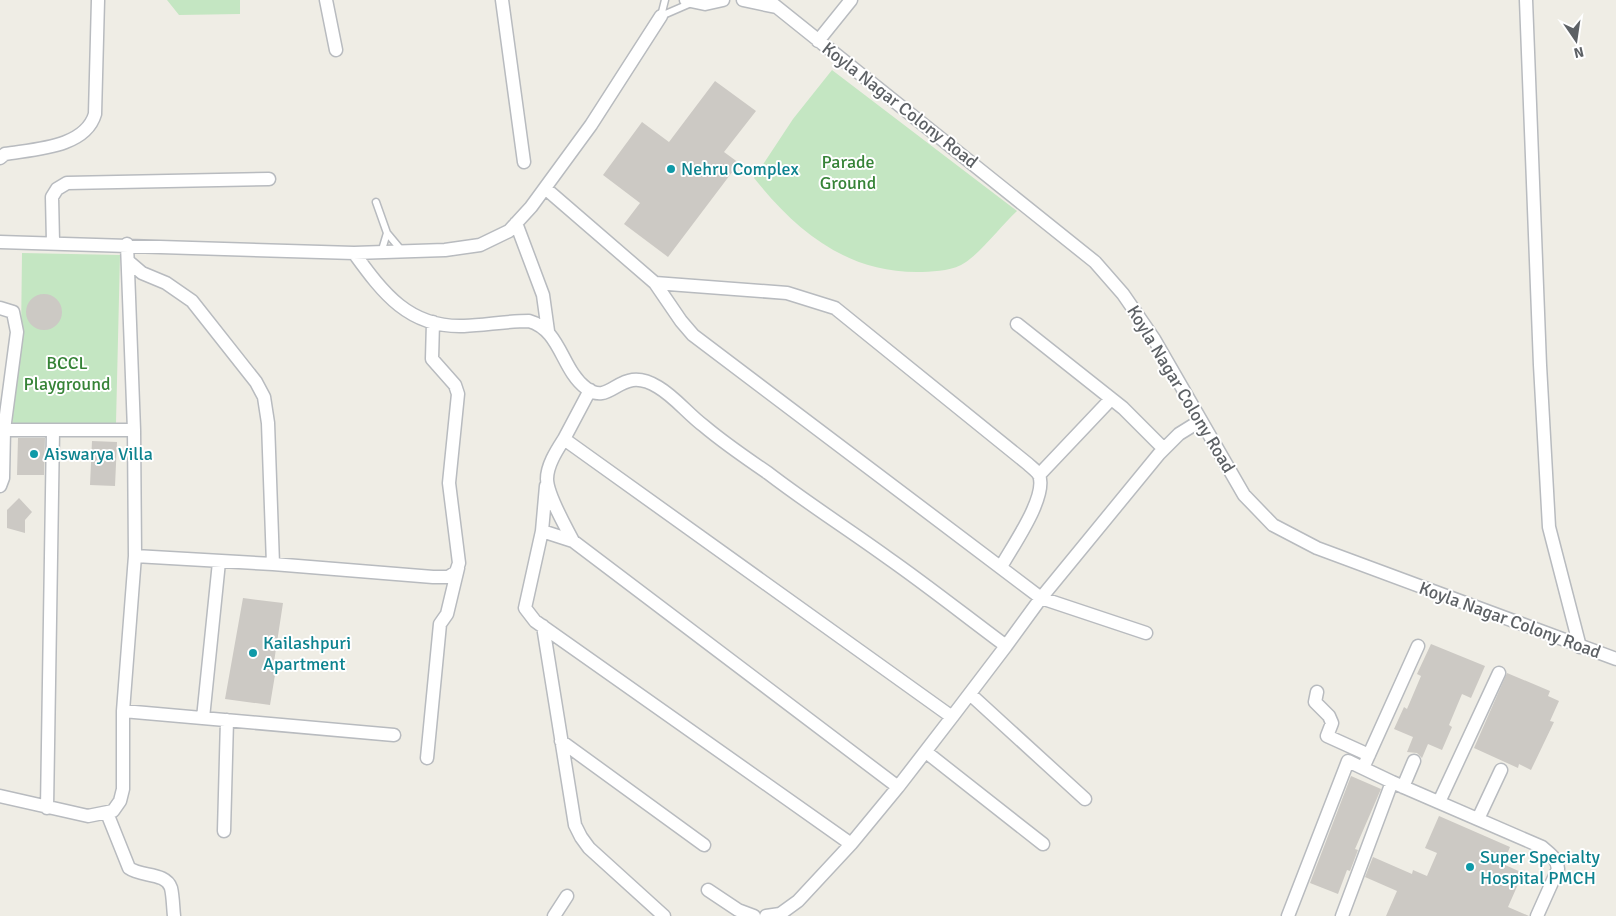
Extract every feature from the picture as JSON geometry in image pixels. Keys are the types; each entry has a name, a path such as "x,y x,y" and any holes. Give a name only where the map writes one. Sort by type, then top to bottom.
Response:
{"street":[{"path":"0,158 5,154 58,144 83,133 92,125 95,114 98,0"},
{"path":"326,0 336,50"},
{"path":"502,0 524,162"},
{"path":"689,1 705,4 723,0"},
{"path":"742,0 772,4"},
{"path":"818,41 851,0"},
{"path":"1526,0 1540,365 1549,527 1580,647"},
{"name":"Koyla Nagar Colony Road","path":"772,4 1069,238 1095,262 1123,294 1154,339 1244,495 1273,525 1317,548 1616,659"},
{"path":"0,242 127,244 354,253 445,250 480,245 509,231 545,188 591,125 661,16"},
{"path":"53,242 52,197 57,189 67,183 269,179"},
{"path":"545,188 655,283 693,335 1000,568 1041,598 1146,633"},
{"path":"516,223 544,295 548,331"},
{"path":"0,796 88,816 114,811 120,801 123,788 123,711 135,556 134,430 129,338 127,244"},
{"path":"354,253 395,304 409,314 433,322 464,326 530,321 539,324 548,331 572,373 590,390 596,393 605,393 626,380 634,378 645,380 659,388 719,437 1006,646"},
{"path":"128,261 142,272 166,283 192,301 256,382 264,397 268,423 273,564"},
{"path":"655,283 787,293 835,308 1028,464 1039,476 1040,491 1034,508 1000,568"},
{"path":"0,308 13,312 17,332 3,408 4,478 0,486"},
{"path":"427,758 440,624 446,614 459,563 449,483 458,394 455,385 432,359 433,322"},
{"path":"1017,324 1138,421 1164,449"},
{"path":"590,390 554,457 547,480 542,531 525,608 535,621 851,844"},
{"path":"1039,476 1112,399"},
{"path":"766,916 780,914 798,901 851,844 926,752 1041,598 1164,449 1179,434 1200,421"},
{"path":"4,430 134,430"},
{"path":"47,808 53,431"},
{"path":"564,439 952,717"},
{"path":"547,480 556,507 573,541"},
{"path":"542,531 573,541 898,787"},
{"path":"135,556 273,564 433,577 448,577 456,572 459,563"},
{"path":"203,718 218,562"},
{"path":"543,626 575,825 580,837 589,848 664,916"},
{"path":"1363,768 1418,646"},
{"path":"1440,802 1499,673"},
{"path":"1317,692 1315,702 1329,716 1332,723 1328,736 1369,755"},
{"path":"970,694 1085,799"},
{"path":"123,711 394,735"},
{"path":"224,831 227,720"},
{"path":"561,741 704,845"},
{"path":"926,752 1043,844"},
{"path":"1288,916 1348,761 1542,847 1557,861 1558,869 1537,916"},
{"path":"1342,916 1398,784 1414,761"},
{"path":"1478,819 1501,770"},
{"path":"107,813 129,868 145,875 161,877 171,888 174,916"},
{"path":"708,890 748,915"},
{"path":"554,916 567,896"}],"lane":[{"path":"661,16 665,0"},
{"path":"661,16 689,1"},
{"path":"376,202 387,233 403,252"},
{"path":"381,253 387,233"}],"green space":[{"path":"167,0 240,0 240,14 179,15"},
{"name":"Parade Ground","path":"832,70 1017,211 966,262 951,269 922,272 896,271 871,266 848,258 807,232 771,198 754,178 793,119"},
{"name":"BCCL Playground","path":"22,253 120,255 116,423 12,426 21,338"}],"building":[{"name":"Nehru Complex","path":"715,81 756,111 724,152 739,163 668,257 624,224 640,203 603,175 642,122 669,142"},
{"path":"44,294 51,295 57,299 61,305 61,319 57,325 51,329 44,330 37,329 31,325 27,319 26,312 27,305 31,299 37,295"},
{"name":"Aiswarya Villa","path":"18,438 45,438 44,475 17,475"},
{"path":"92,441 117,442 115,486 90,485"},
{"path":"19,498 32,512 25,520 25,533 7,528 7,510"},
{"name":"Kailashpuri Apartment","path":"243,598 283,603 274,662 277,663 270,705 225,699"},
{"path":"1431,644 1485,666 1471,698 1462,694 1449,725 1452,727 1442,750 1428,744 1422,758 1417,753 1407,752 1413,737 1394,729 1404,707 1407,709 1421,676 1417,674"},
{"path":"1507,673 1550,691 1548,696 1559,701 1550,721 1554,722 1531,770 1519,764 1518,768 1474,748"},
{"path":"1351,776 1381,789 1355,849 1358,850 1350,871 1347,870 1338,894 1310,883"},
{"name":"Super Specialty Hospital PMCH","path":"1439,816 1510,847 1503,864 1523,873 1508,907 1529,916 1386,916 1397,891 1365,877 1373,857 1412,874 1413,870 1427,876 1437,853 1425,848"}],"place":[{"name":"Nehru Complex","path":"671,169"},
{"name":"Aiswarya Villa","path":"34,454"},
{"name":"Kailashpuri Apartment","path":"253,653"},
{"name":"Super Specialty Hospital PMCH","path":"1470,867"}]}
